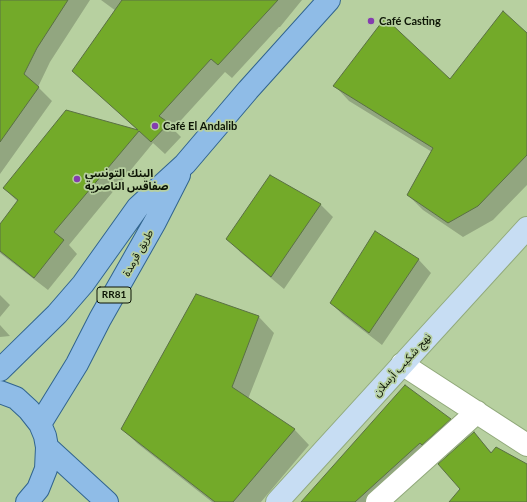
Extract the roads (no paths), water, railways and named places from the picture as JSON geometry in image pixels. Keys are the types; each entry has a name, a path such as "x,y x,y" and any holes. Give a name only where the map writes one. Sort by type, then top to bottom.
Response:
{"main road":[{"name":"طريق قرمدة","path":"0,370 57,314 83,284 138,206 185,164 248,90 329,0"},
{"name":"طريق قرمدة","path":"40,424 77,364 100,319 156,222 185,164"},
{"path":"0,392 16,398 30,410 40,424 45,436 47,447 46,468 38,489 27,502"},
{"path":"47,447 107,502"}],"street":[{"name":"نهج شكيب أرسلان","path":"277,502 527,228"},
{"path":"402,364 527,445"},
{"path":"377,502 477,412"}],"place":[{"name":"Café Casting","path":"371,21"},
{"name":"Café El Andalib","path":"155,126"},
{"name":"البنك التونسي صفاقس الناصرية","path":"77,179"}]}
